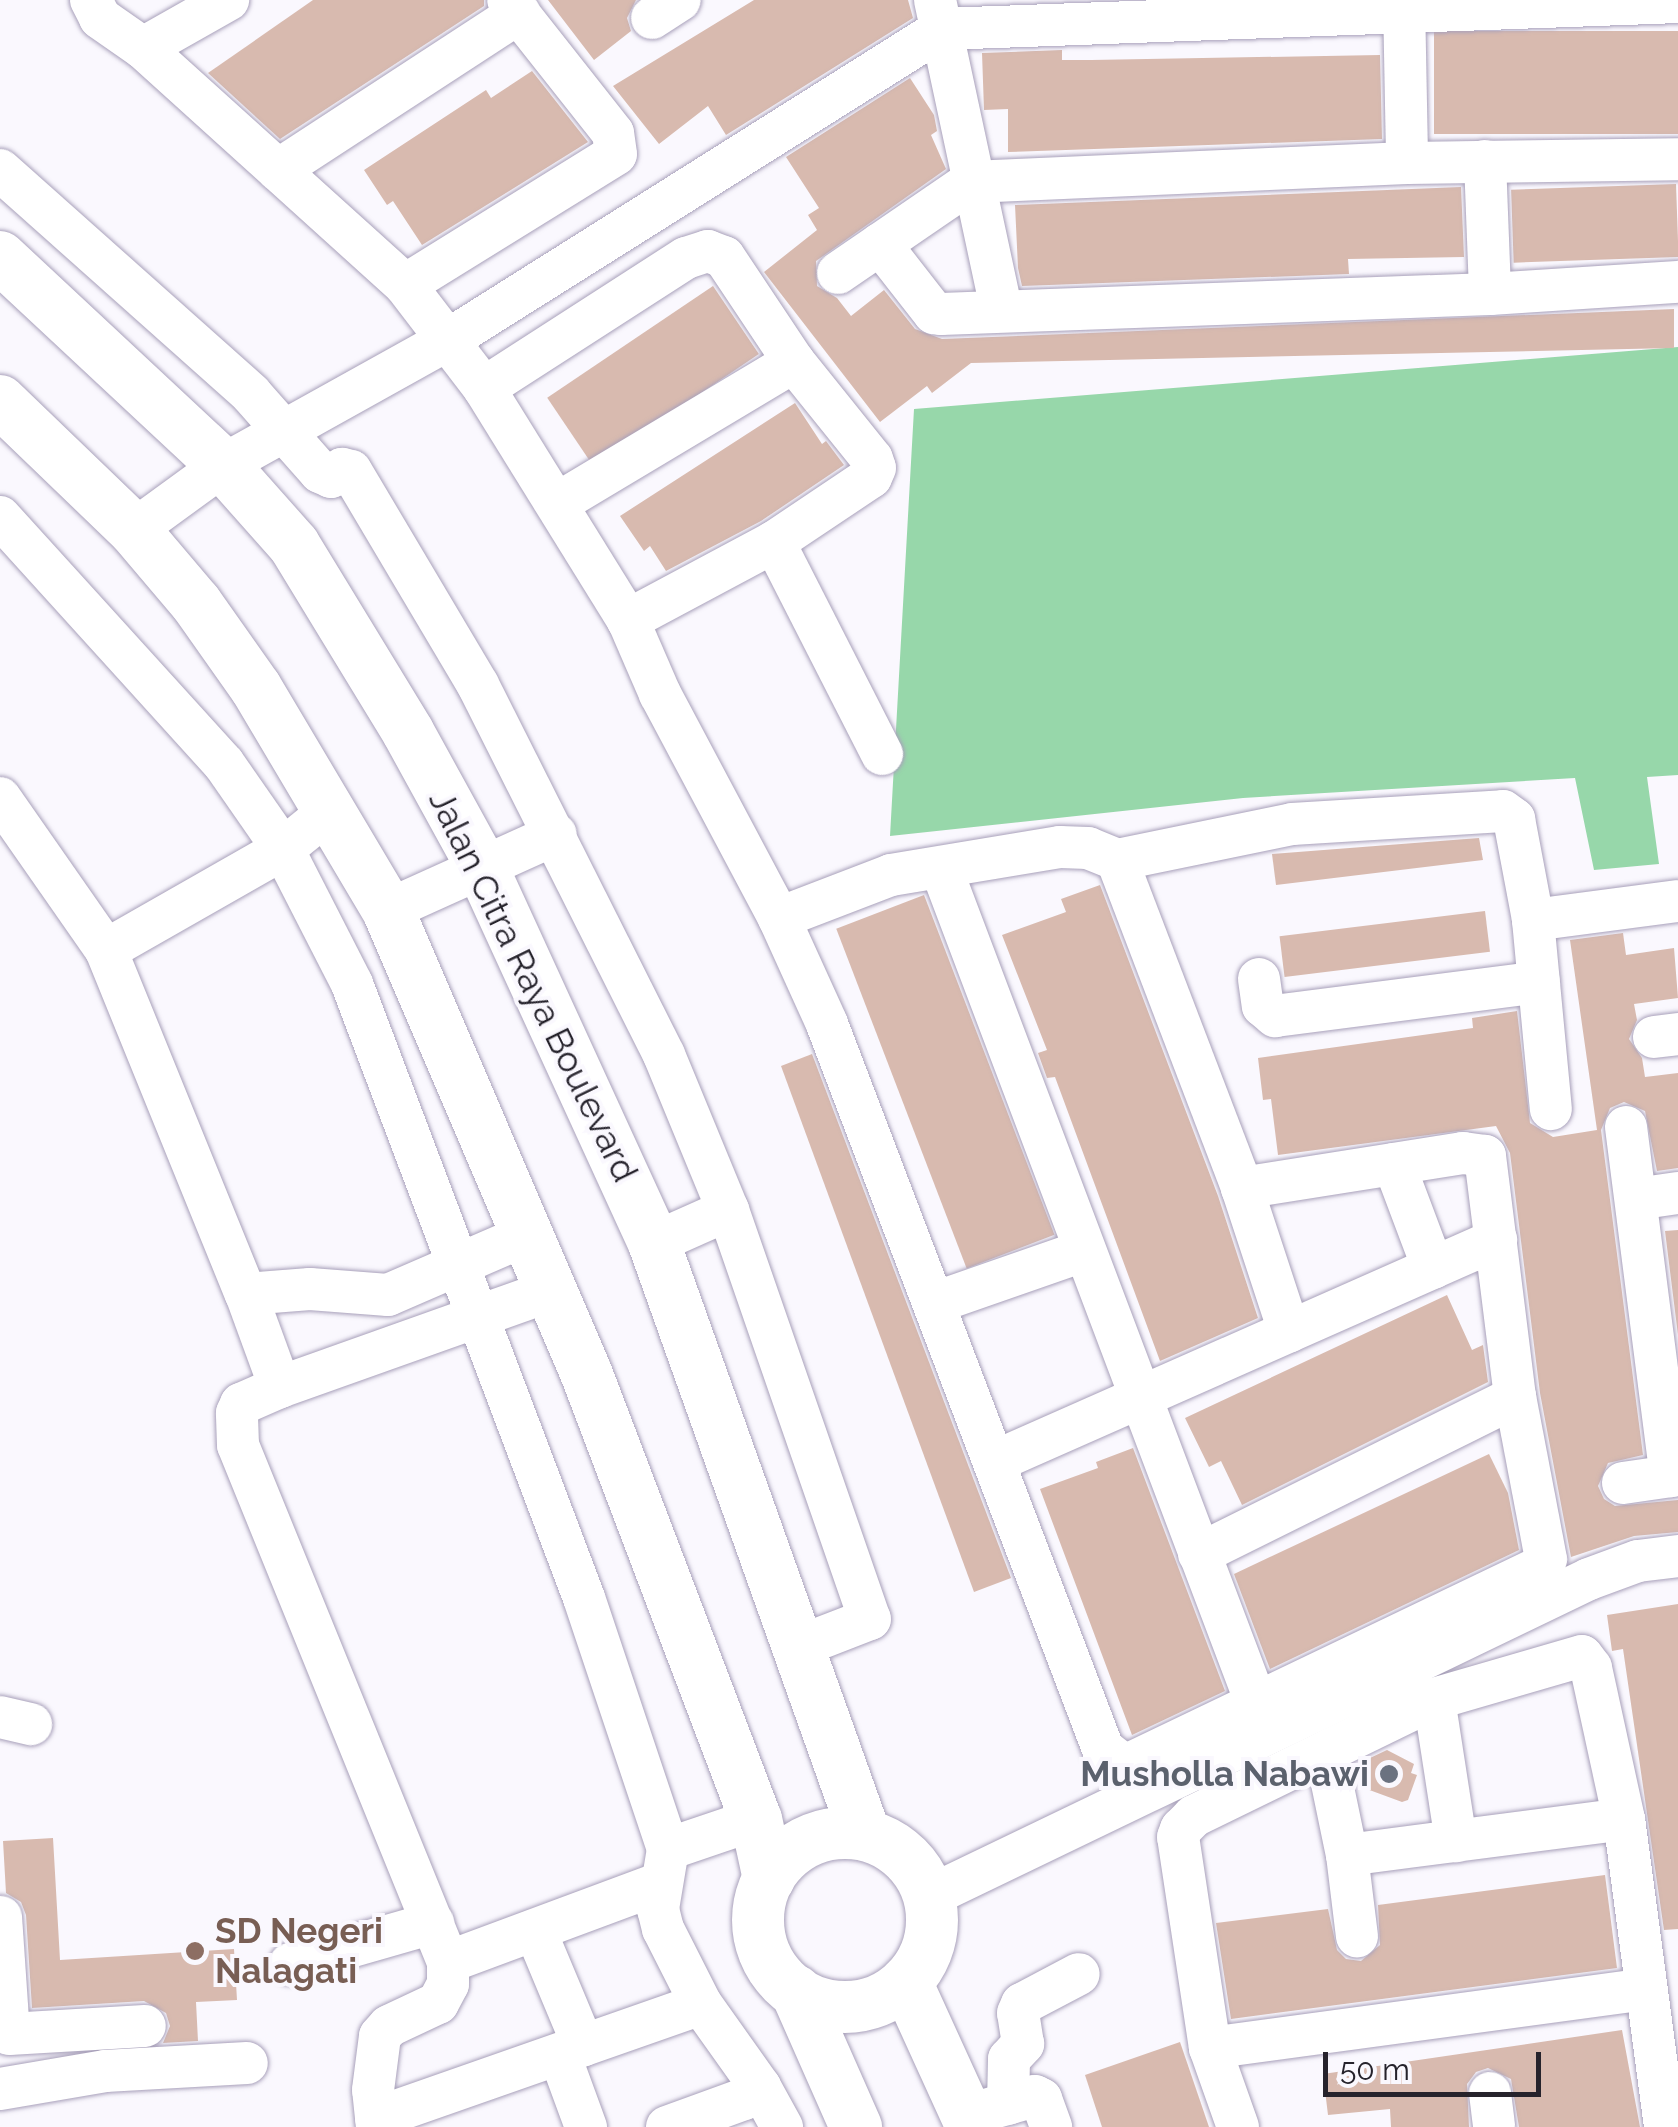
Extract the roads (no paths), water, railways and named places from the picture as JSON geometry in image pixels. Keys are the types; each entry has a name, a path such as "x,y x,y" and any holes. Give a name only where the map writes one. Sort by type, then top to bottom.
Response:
{"main road":[{"name":"Jalan Citra Raya Boulevard","path":"0,257 224,465 294,545 408,732 481,865 654,1242 795,1648 865,1835"},
{"path":"0,401 134,530 196,603 256,688 388,910 587,1375 756,1819 768,1879"},
{"path":"846,1833 865,1835 894,1847 916,1868 930,1896 932,1933 918,1968 906,1982 879,2000 847,2006 812,2000 796,1991 771,1965 759,1932 762,1896 778,1864 808,1842 846,1833"},
{"path":"906,1982 982,2115"},
{"path":"796,1991 856,2127"}],"street":[{"path":"91,0 100,18 143,48 405,285 484,388 628,620 660,694 779,918 827,1024 1108,1756 1134,1765 1539,1568 1546,1549 1515,1398 1484,1156 1463,1152 1242,1188"},
{"path":"143,48 228,0"},
{"path":"134,530 224,465 448,340 938,15 1678,2"},
{"path":"278,170 514,6 613,134 616,154 405,285"},
{"path":"1404,8 1407,163"},
{"path":"938,15 1001,310"},
{"path":"838,273 971,182 1407,163 1678,158"},
{"path":"1486,161 1490,294"},
{"path":"0,170 251,394 325,476 342,469 351,471 478,685 664,1055 728,1210 870,1619 795,1648"},
{"path":"880,244 934,312 1490,294 1678,282"},
{"path":"484,388 686,258 708,251 724,258 794,362 872,458 875,468 871,476 774,542 628,620"},
{"path":"558,503 794,362"},
{"path":"0,517 224,764 283,849 352,984 584,1598 664,1866 658,1910 663,1929 701,2004 760,2087 782,2127"},
{"path":"774,542 882,754"},
{"path":"0,798 106,950 280,1387"},
{"path":"106,950 283,849 332,810"},
{"path":"779,918 860,884 1076,846 1117,860 1292,824 1503,810 1514,819 1533,920 1551,1109"},
{"path":"388,910 556,834"},
{"path":"1117,860 1242,1188 1288,1331"},
{"path":"941,868 1257,1705"},
{"path":"1533,920 1678,901"},
{"path":"1259,979 1263,1006 1275,1016 1540,982"},
{"path":"1623,1483 1674,1476 1665,1342 1636,1199 1626,1127"},
{"path":"1394,1164 1432,1268"},
{"path":"1636,1199 1678,1193"},
{"path":"654,1242 728,1210"},
{"path":"246,1294 310,1289 388,1296 529,1234"},
{"path":"996,1461 1496,1240"},
{"path":"934,1303 1084,1251"},
{"path":"549,1291 280,1387 241,1404 235,1422 238,1445 440,1942 448,1984 438,2003 389,2026 380,2036 372,2090 376,2122 701,2004"},
{"path":"388,1296 406,1343"},
{"path":"1198,1554 1515,1398"},
{"path":"930,1896 1590,1579 1638,1562 1678,1556"},
{"path":"1238,2127 1210,2048 1178,1837 1194,1816 1434,1699 1577,1656 1586,1658 1624,1819 1665,2127"},
{"path":"1434,1699 1456,1841"},
{"path":"1326,1754 1347,1855 1357,1936"},
{"path":"290,1964 535,1930 756,1819"},
{"path":"1347,1855 1624,1819"},
{"path":"1,1917 9,2086 106,2071 248,2063"},
{"path":"535,1930 572,2050 586,2127"},
{"path":"982,2115 1010,2059 1023,2044 1018,2013 1022,2004 1079,1974"},
{"path":"1210,2048 1646,1989"},
{"path":"9,2034 144,2026"},
{"path":"666,2127 744,2099 760,2087"},
{"path":"982,2115 1030,2097 1041,2099 1051,2127"}],"place":[{"name":"Musholla Nabawi","path":"1389,1774"},
{"name":"SD Negeri Nalagati","path":"195,1951"}]}
